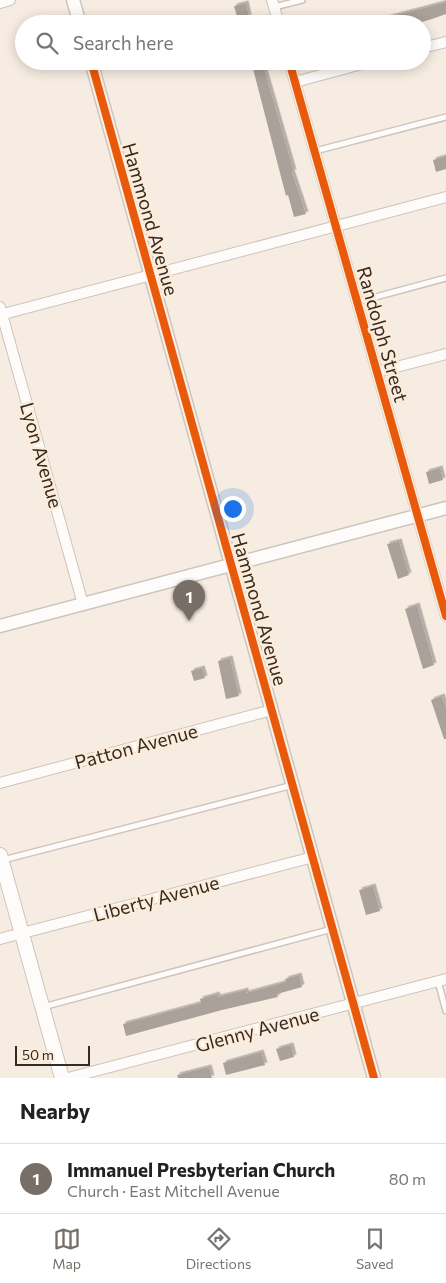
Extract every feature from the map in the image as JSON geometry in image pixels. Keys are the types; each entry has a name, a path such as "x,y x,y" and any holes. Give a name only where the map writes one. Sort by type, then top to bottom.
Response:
{"main road":[{"path":"1,858 62,1078"}],"street":[{"path":"0,3 10,0"},
{"path":"74,0 78,15"},
{"path":"431,46 446,42"},
{"name":"Hammond Avenue","path":"93,70 354,1004 371,1077"},
{"name":"Randolph Street","path":"292,70 418,516 442,590 446,616"},
{"path":"295,82 340,70"},
{"path":"1,312 446,197"},
{"name":"Lyon Avenue","path":"1,312 83,604"},
{"path":"377,372 446,354"},
{"path":"0,626 446,508"},
{"name":"Patton Avenue","path":"0,783 272,710"},
{"name":"Liberty Avenue","path":"0,939 313,857"},
{"name":"Glenny Avenue","path":"68,1078 442,980"}],"lane":[{"path":"273,4 302,0"},
{"path":"315,151 446,117"},
{"path":"357,302 446,278"},
{"path":"1,858 293,785"},
{"path":"42,1007 333,929"},
{"path":"442,980 446,1010"}],"building":[{"path":"446,2 446,14 431,19 431,15 397,15"},
{"path":"246,3 249,15 237,15 234,6"},
{"path":"253,70 265,70 294,172 292,172 306,214 294,217 288,195 286,196"},
{"path":"446,156 446,169 436,172 433,160"},
{"path":"440,468 443,480 429,484 426,472"},
{"path":"399,541 409,575 398,579 387,544"},
{"path":"417,605 434,665 423,669 405,609"},
{"path":"230,658 239,696 226,699 218,661"},
{"path":"202,668 205,678 194,681 191,671"},
{"path":"442,696 446,708 446,739 444,739 431,700"},
{"path":"373,886 380,911 366,915 359,890"},
{"path":"299,975 302,987 277,994 278,997 126,1036 123,1024 201,1003 200,999 217,994 218,997 246,990 246,993 286,982 285,979"},
{"path":"291,1045 294,1057 280,1061 276,1049"},
{"path":"261,1052 265,1065 226,1075 223,1063"},
{"path":"209,1067 212,1078 178,1078 177,1075"}],"cycle path":[{"path":"94,70 374,1078"},
{"path":"292,70 446,616"}],"place":[{"name":"Immanuel Presbyterian Church","path":"189,621"}]}
